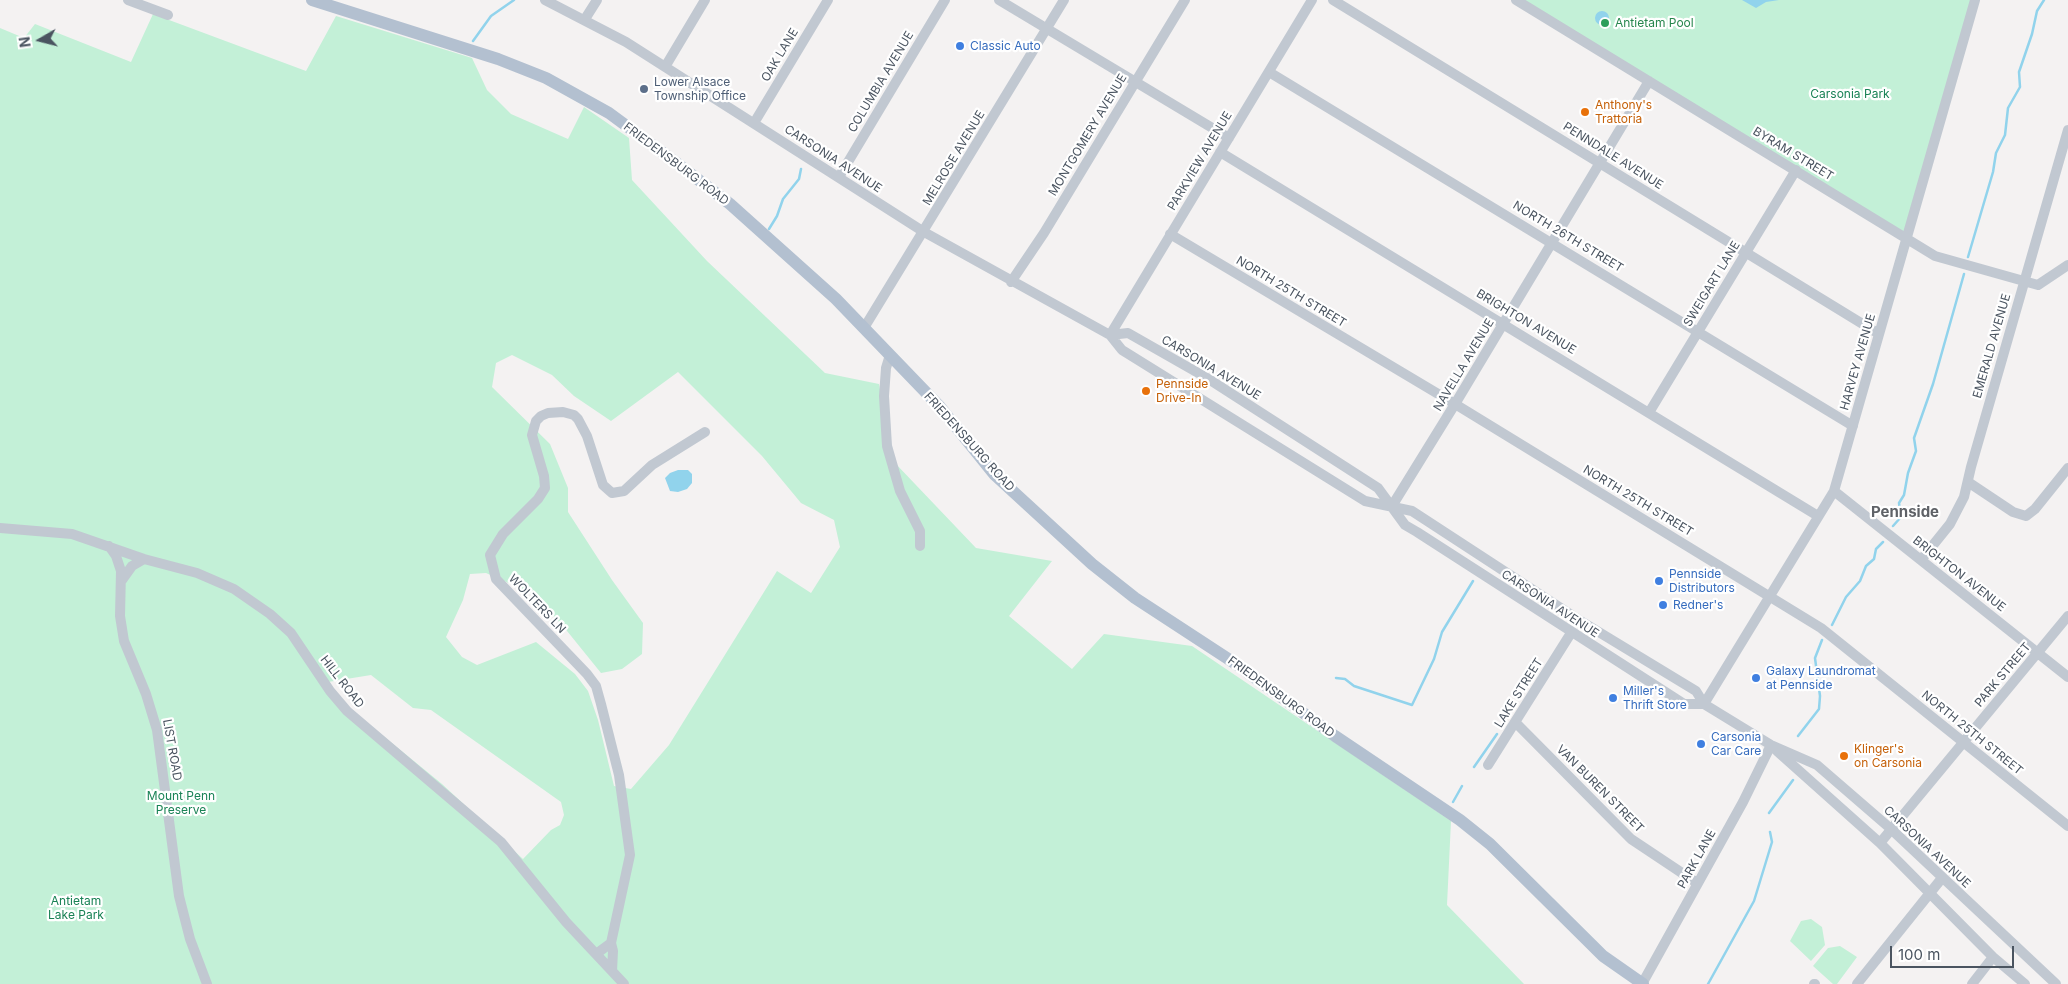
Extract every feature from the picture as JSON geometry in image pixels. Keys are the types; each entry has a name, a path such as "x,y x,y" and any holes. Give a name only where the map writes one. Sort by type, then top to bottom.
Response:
{"main road":[{"name":"FRIEDENSBURG ROAD","path":"312,0 330,3 526,69 588,99 730,204 810,275 864,328 940,407 994,474 1092,564 1135,598 1236,664 1335,736 1460,820 1490,844 1603,956 1642,984"}],"street":[{"path":"128,0 149,4 168,15"},
{"name":"CARSONIA AVENUE","path":"545,0 585,19 665,67 924,232 1011,282 1110,335 1122,350 1365,501 1412,511 1580,620 1696,691 1704,704 1771,745 1817,765 1891,830 2056,984"},
{"path":"585,19 596,0"},
{"path":"665,67 705,0"},
{"name":"OAK LANE","path":"754,123 828,0"},
{"name":"COLUMBIA AVENUE","path":"839,177 945,0"},
{"path":"999,0 1229,138"},
{"name":"MELROSE AVENUE","path":"864,328 1064,0"},
{"name":"MONTGOMERY AVENUE","path":"1011,282 1044,234 1185,0"},
{"name":"PARKVIEW AVENUE","path":"1110,335 1312,0"},
{"name":"PENNDALE AVENUE","path":"1333,0 1880,334"},
{"name":"BYRAM STREET","path":"1516,0 1935,256 2038,285 2068,264"},
{"name":"HARVEY AVENUE","path":"1704,704 1768,596 1834,491 1975,0"},
{"name":"NORTH 26TH STREET","path":"1269,72 1853,426"},
{"name":"NAVELLA AVENUE","path":"1392,506 1456,404 1649,81"},
{"name":"EMERALD AVENUE","path":"1921,560 1950,524 1964,497 2068,130"},
{"name":"BRIGHTON AVENUE","path":"1220,152 1504,323 1818,516"},
{"name":"SWEIGART LANE","path":"1650,412 1796,170"},
{"name":"NORTH 25TH STREET","path":"1170,234 1456,404 1821,628 2068,826"},
{"name":"CARSONIA AVENUE","path":"1110,335 1128,332 1207,378 1378,488 1405,524 1684,704 1704,704"},
{"path":"890,355 886,368 884,396 887,446 900,491 920,531 920,546"},
{"name":"WOLTERS LN","path":"611,943 630,855 619,775 596,686 496,579 490,555 503,534 538,499 545,488 544,476 532,435 534,426 541,416 548,413 563,412 570,413 578,419 587,436 604,485 612,493 624,491 652,465 706,432"},
{"path":"1968,482 2013,512 2026,516 2036,509 2068,468"},
{"name":"BRIGHTON AVENUE","path":"1834,491 2068,677"},
{"name":"HILL ROAD","path":"0,528 72,534 144,559 197,573 217,581 270,614 291,633 330,691 347,711 501,842 566,922 624,984"},
{"name":"LIST ROAD","path":"109,546 119,563 122,580 120,600 122,630 128,652 152,711 157,730 179,896 190,938 208,984"},
{"path":"122,580 132,566 144,559"},
{"name":"PARK STREET","path":"1880,843 2068,616"},
{"name":"LAKE STREET","path":"1488,765 1572,633"},
{"name":"VAN BUREN STREET","path":"1515,722 1631,839 1697,883"},
{"name":"CARSONIA AVENUE","path":"1771,745 1880,843 1993,958 2025,984"},
{"name":"PARK LANE","path":"1642,984 1743,802 1771,745"},
{"path":"1857,984 1942,878"},
{"path":"596,954 611,943 613,951 612,971"},
{"path":"1972,984 1993,958"}],"green space":[{"name":"Carsonia Park","path":"1516,0 1975,0 1907,240"},
{"path":"153,14 306,71 336,16 472,58 487,90 511,114 568,139 584,107 629,138 632,180 707,261 825,373 879,384 895,463 976,548 1052,561 1009,616 1072,669 1104,634 1192,646 1451,821 1447,905 1524,984 0,984 0,28 24,38 35,24 131,62","holes":["512,355 552,375 574,396 611,421 678,372 762,456 801,503 834,520 840,547 811,593 777,571 669,745 631,789 614,786 598,720 588,691 575,674 536,642 477,665 462,657 446,637 463,600 470,574 486,573 531,593 563,626 601,673 622,669 642,654 643,623 612,580 568,512 568,488 550,444 492,387 496,363","371,675 413,708 431,710 561,802 564,815 560,825 551,830 523,859 442,784 349,708 328,682"]},
{"path":"1811,919 1822,927 1825,945 1811,961 1790,941 1801,921"},
{"path":"1840,946 1857,957 1837,984 1833,984 1813,966 1828,948"}],"water":[{"path":"1742,0 1779,0 1766,2 1756,8"},
{"path":"1599,11 1605,11 1609,18 1605,25 1599,25 1595,21 1595,15"},
{"path":"678,470 688,470 692,474 692,483 687,489 678,492 670,491 665,478 670,473"}],"waterway":[{"path":"473,41 491,16 514,0"},
{"path":"1968,257 1993,172 1996,153 2005,135 2008,108 2020,87 2019,72 2032,34 2037,11 2044,0"},
{"path":"769,229 777,216 783,199 799,179 801,169"},
{"path":"1893,526 1901,517 1899,503 1904,495 1908,473 1916,451 1914,438 1933,384 1964,274"},
{"path":"1832,625 1846,597 1860,581 1866,566 1874,559 1876,549 1883,542"},
{"path":"1336,678 1345,679 1354,686 1412,705 1434,659 1442,632 1473,581"},
{"path":"1798,736 1819,709 1820,696 1815,658 1822,640"},
{"path":"1474,767 1497,734"},
{"path":"1769,813 1793,780"},
{"path":"1453,802 1462,786"},
{"path":"1708,984 1754,901 1772,842 1770,832"}],"place":[{"name":"Antietam Pool","path":"1605,23"},
{"name":"Classic Auto","path":"960,46"},
{"name":"Lower Alsace Township Office","path":"644,89"},
{"name":"Anthony's Trattoria","path":"1585,112"},
{"name":"Pennside Drive-In","path":"1146,391"},
{"name":"Pennside Distributors","path":"1659,581"},
{"name":"Redner's","path":"1663,605"},
{"name":"Galaxy Laundromat at Pennside","path":"1756,678"},
{"name":"Miller's Thrift Store","path":"1613,698"},
{"name":"Carsonia Car Care","path":"1701,744"},
{"name":"Klinger's on Carsonia","path":"1844,756"}],"district":[{"name":"Pennside","path":"1905,512"}],"park label":[{"name":"Mount Penn Preserve","path":"181,803"},
{"name":"Antietam Lake Park","path":"76,908"}]}
